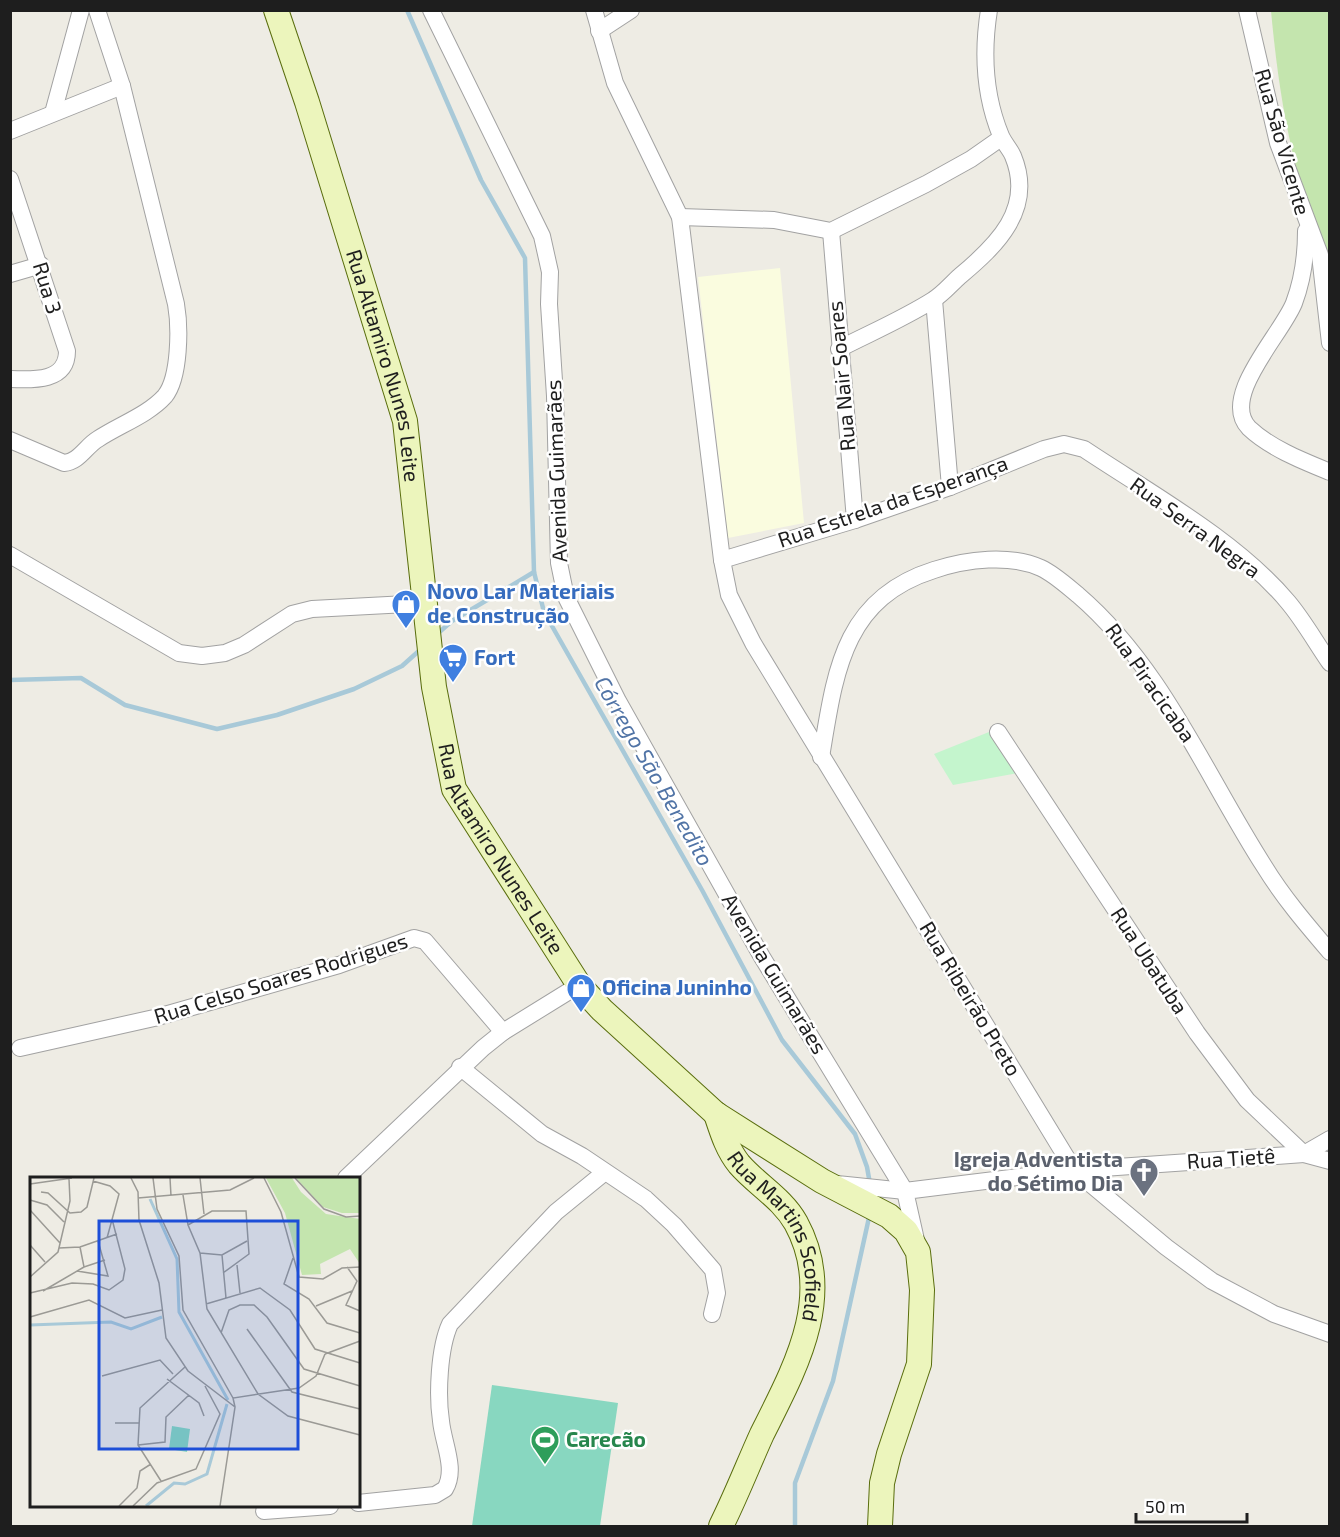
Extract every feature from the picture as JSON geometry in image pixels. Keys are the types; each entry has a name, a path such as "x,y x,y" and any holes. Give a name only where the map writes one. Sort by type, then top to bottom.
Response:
{"main road":[{"name":"Rua Altamiro Nunes Leite","path":"276,10 307,102 405,421 427,614 429,651 442,737 454,789 579,985 602,1010 716,1114 898,1222 918,1252 922,1290 919,1364 886,1463 882,1483 880,1527"},
{"name":"Rua Martins Scofield","path":"716,1114 735,1158 777,1199 795,1221 810,1259 813,1298 802,1350 721,1527"}],"street":[{"path":"53,113 81,10"},
{"path":"10,440 64,463 70,462 94,441 165,396 172,379 179,324 122,86 97,10"},
{"name":"Avenida Guimarães","path":"431,10 542,236 550,272 549,304 555,396 559,563 566,597 618,701 756,947 901,1191"},
{"name":"Rua Ribeirão Preto","path":"594,10 615,83 680,217 722,560 729,596 753,643 1074,1170 1166,1247 1212,1281 1274,1314 1329,1334"},
{"path":"599,31 631,10"},
{"path":"839,349 934,300 991,251 1010,224 1017,204 1018,185 1013,157 1001,138 987,92 984,63 989,10"},
{"name":"Rua São Vicente","path":"1247,10 1278,143 1306,224 1320,255 1329,343"},
{"path":"10,131 122,86"},
{"path":"680,217 774,220 831,231 926,184 971,159 1001,138"},
{"name":"Rua 3","path":"10,179 67,351 67,360 62,370 37,380 10,379"},
{"path":"1306,224 1306,258 1294,304 1281,330 1247,379 1240,397 1240,413 1248,427 1265,440 1329,472"},
{"name":"Rua Nair Soares","path":"831,231 855,520"},
{"path":"10,274 40,265"},
{"path":"934,300 950,487"},
{"name":"Rua Estrela da Esperança","path":"722,560 855,520 950,487 1044,449 1064,444"},
{"name":"Rua Serra Negra","path":"1064,444 1084,449 1220,541 1259,572 1289,603 1329,663"},
{"path":"10,555 179,653 202,656 225,653 244,645 292,614 312,609 427,614"},
{"name":"Rua Piracicaba","path":"821,757 840,659 848,639 879,599 910,578 954,565 1006,560 1043,569 1101,614 1130,647 1192,742 1264,866 1329,952"},
{"name":"Rua Ubatuba","path":"998,732 1197,1033 1247,1100 1304,1154 1329,1161"},
{"name":"Rua Celso Soares Rodrigues","path":"20,1047 154,1018 339,965 414,938 425,941 503,1032"},
{"path":"348,1177 460,1067 503,1032 579,985"},
{"path":"460,1067 542,1134 646,1199 674,1225 713,1270 717,1293 712,1314"},
{"name":"Rua Tietê","path":"832,1183 901,1191 1074,1170 1304,1154 1329,1139"},
{"path":"360,1503 435,1495 445,1490 450,1472 440,1420 441,1364 445,1335 450,1324 556,1212 605,1172"},
{"path":"901,1191 918,1252"},
{"path":"274,1527 264,1508 297,1507"}],"shaded area":[{"path":"780,268 804,523 728,538 698,277"}],"green space":[{"path":"1271,11 1329,11 1329,258 1305,198 1296,168 1283,106"},
{"path":"994,730 1023,772 953,785 934,754"},
{"name":"Carecão","path":"492,1385 618,1403 600,1526 472,1526"}],"waterway":[{"name":"Córrego São Benedito","path":"407,10 481,180 525,258 534,572 544,612 702,890 782,1040 855,1134 867,1167 870,1184"},
{"path":"436,635 452,621 534,572"},
{"path":"10,680 81,678 125,705 217,729 277,715 354,689 402,666 421,649"},
{"name":"Córrego São Benedito","path":"795,1526 795,1483 833,1381 870,1213"}],"place":[{"name":"Novo Lar Materiais de Construção","path":"406,630"},
{"name":"Fort","path":"453,684"},
{"name":"Oficina Juninho","path":"581,1014"},
{"name":"Igreja Adventista do Sétimo Dia","path":"1144,1198"},
{"name":"Carecão","path":"545,1466"}]}
